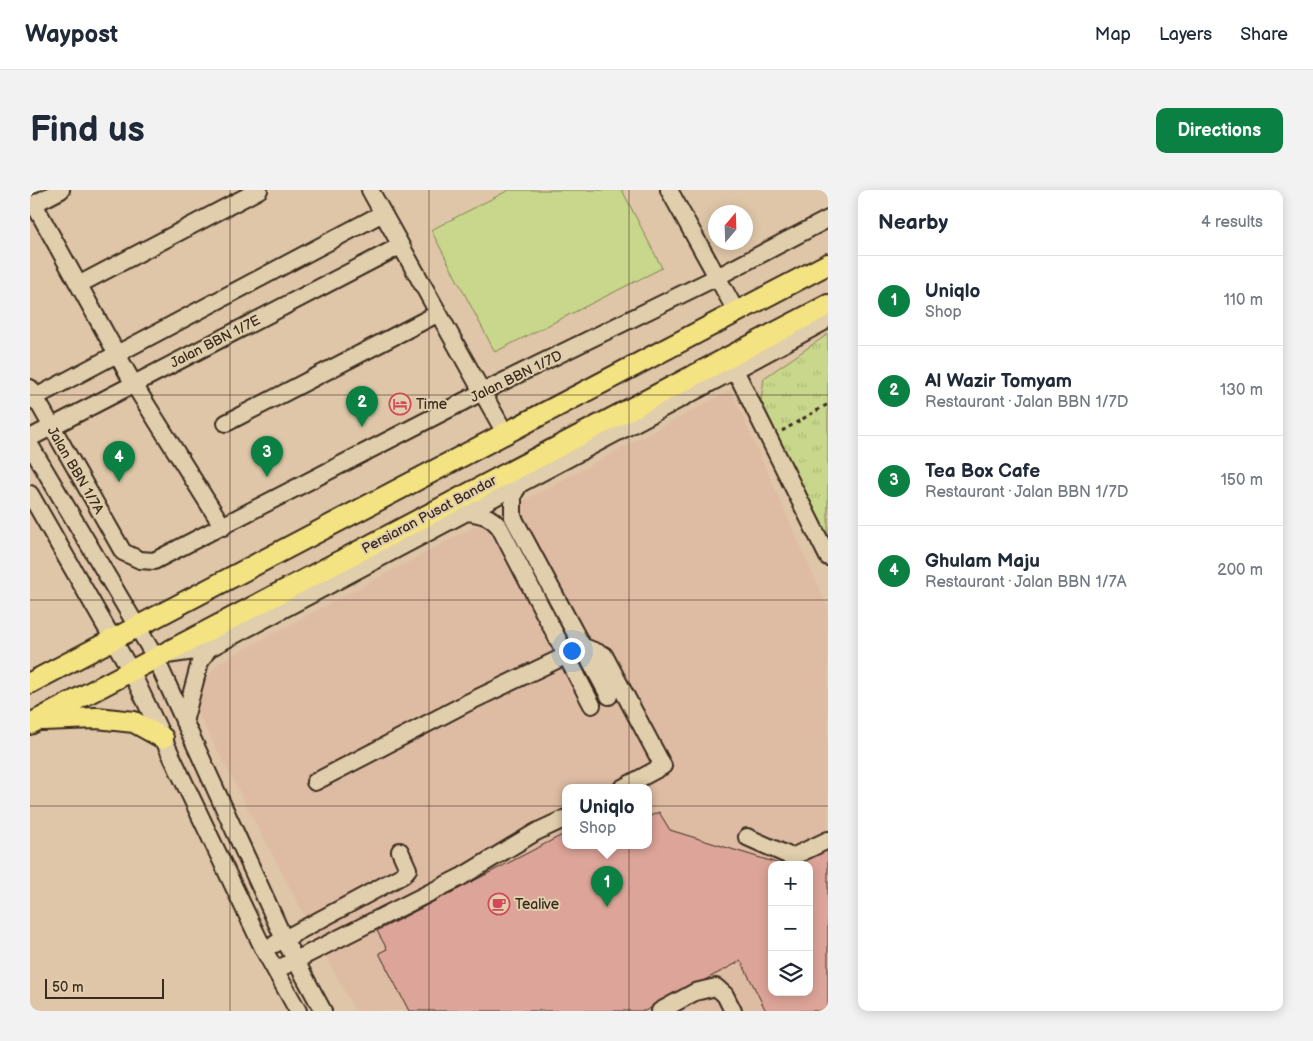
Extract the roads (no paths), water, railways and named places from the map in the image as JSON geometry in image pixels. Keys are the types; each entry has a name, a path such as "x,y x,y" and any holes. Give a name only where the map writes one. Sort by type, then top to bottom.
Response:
{"main road":[{"path":"30,683 138,628 828,264"},
{"name":"Persiaran Pusat Bandar","path":"33,722 828,305"},
{"path":"33,722 97,718 134,722 163,738"}],"street":[{"path":"61,190 32,205 80,284 133,383 223,527"},
{"path":"80,284 259,190"},
{"path":"370,190 437,314 505,433"},
{"path":"668,190 736,311"},
{"path":"32,395 117,354 382,213"},
{"name":"Jalan BBN 1/7D","path":"123,552 140,560 154,561 482,392 717,278 828,219"},
{"name":"Jalan BBN 1/7E","path":"30,438 400,246"},
{"path":"226,423 437,314"},
{"path":"155,657 208,649 735,370 822,323 828,316"},
{"path":"735,370 828,557"},
{"name":"Jalan BBN 1/7A","path":"32,395 123,552"},
{"path":"30,445 155,657 284,940 323,1011"},
{"path":"518,485 513,495 513,517 609,696"},
{"path":"30,494 131,671 264,950 298,1011"},
{"path":"467,512 483,514 494,520 500,528 592,705"},
{"path":"315,782 584,647 604,655 663,766 629,784"},
{"path":"184,722 200,662 208,649"},
{"path":"275,970 461,877 536,832 562,820"},
{"path":"747,838 792,857 828,840"},
{"path":"264,950 403,875 408,870 400,851"},
{"path":"660,1011 695,992 716,987 725,995 733,1011"}],"place":[{"name":"Time","path":"400,404"},
{"name":"Al Wazir Tomyam","path":"362,427"},
{"name":"Tea Box Cafe","path":"267,477"},
{"name":"Ghulam Maju","path":"119,482"},
{"name":"Tealive","path":"499,904"},
{"name":"Uniqlo","path":"607,907"}]}
